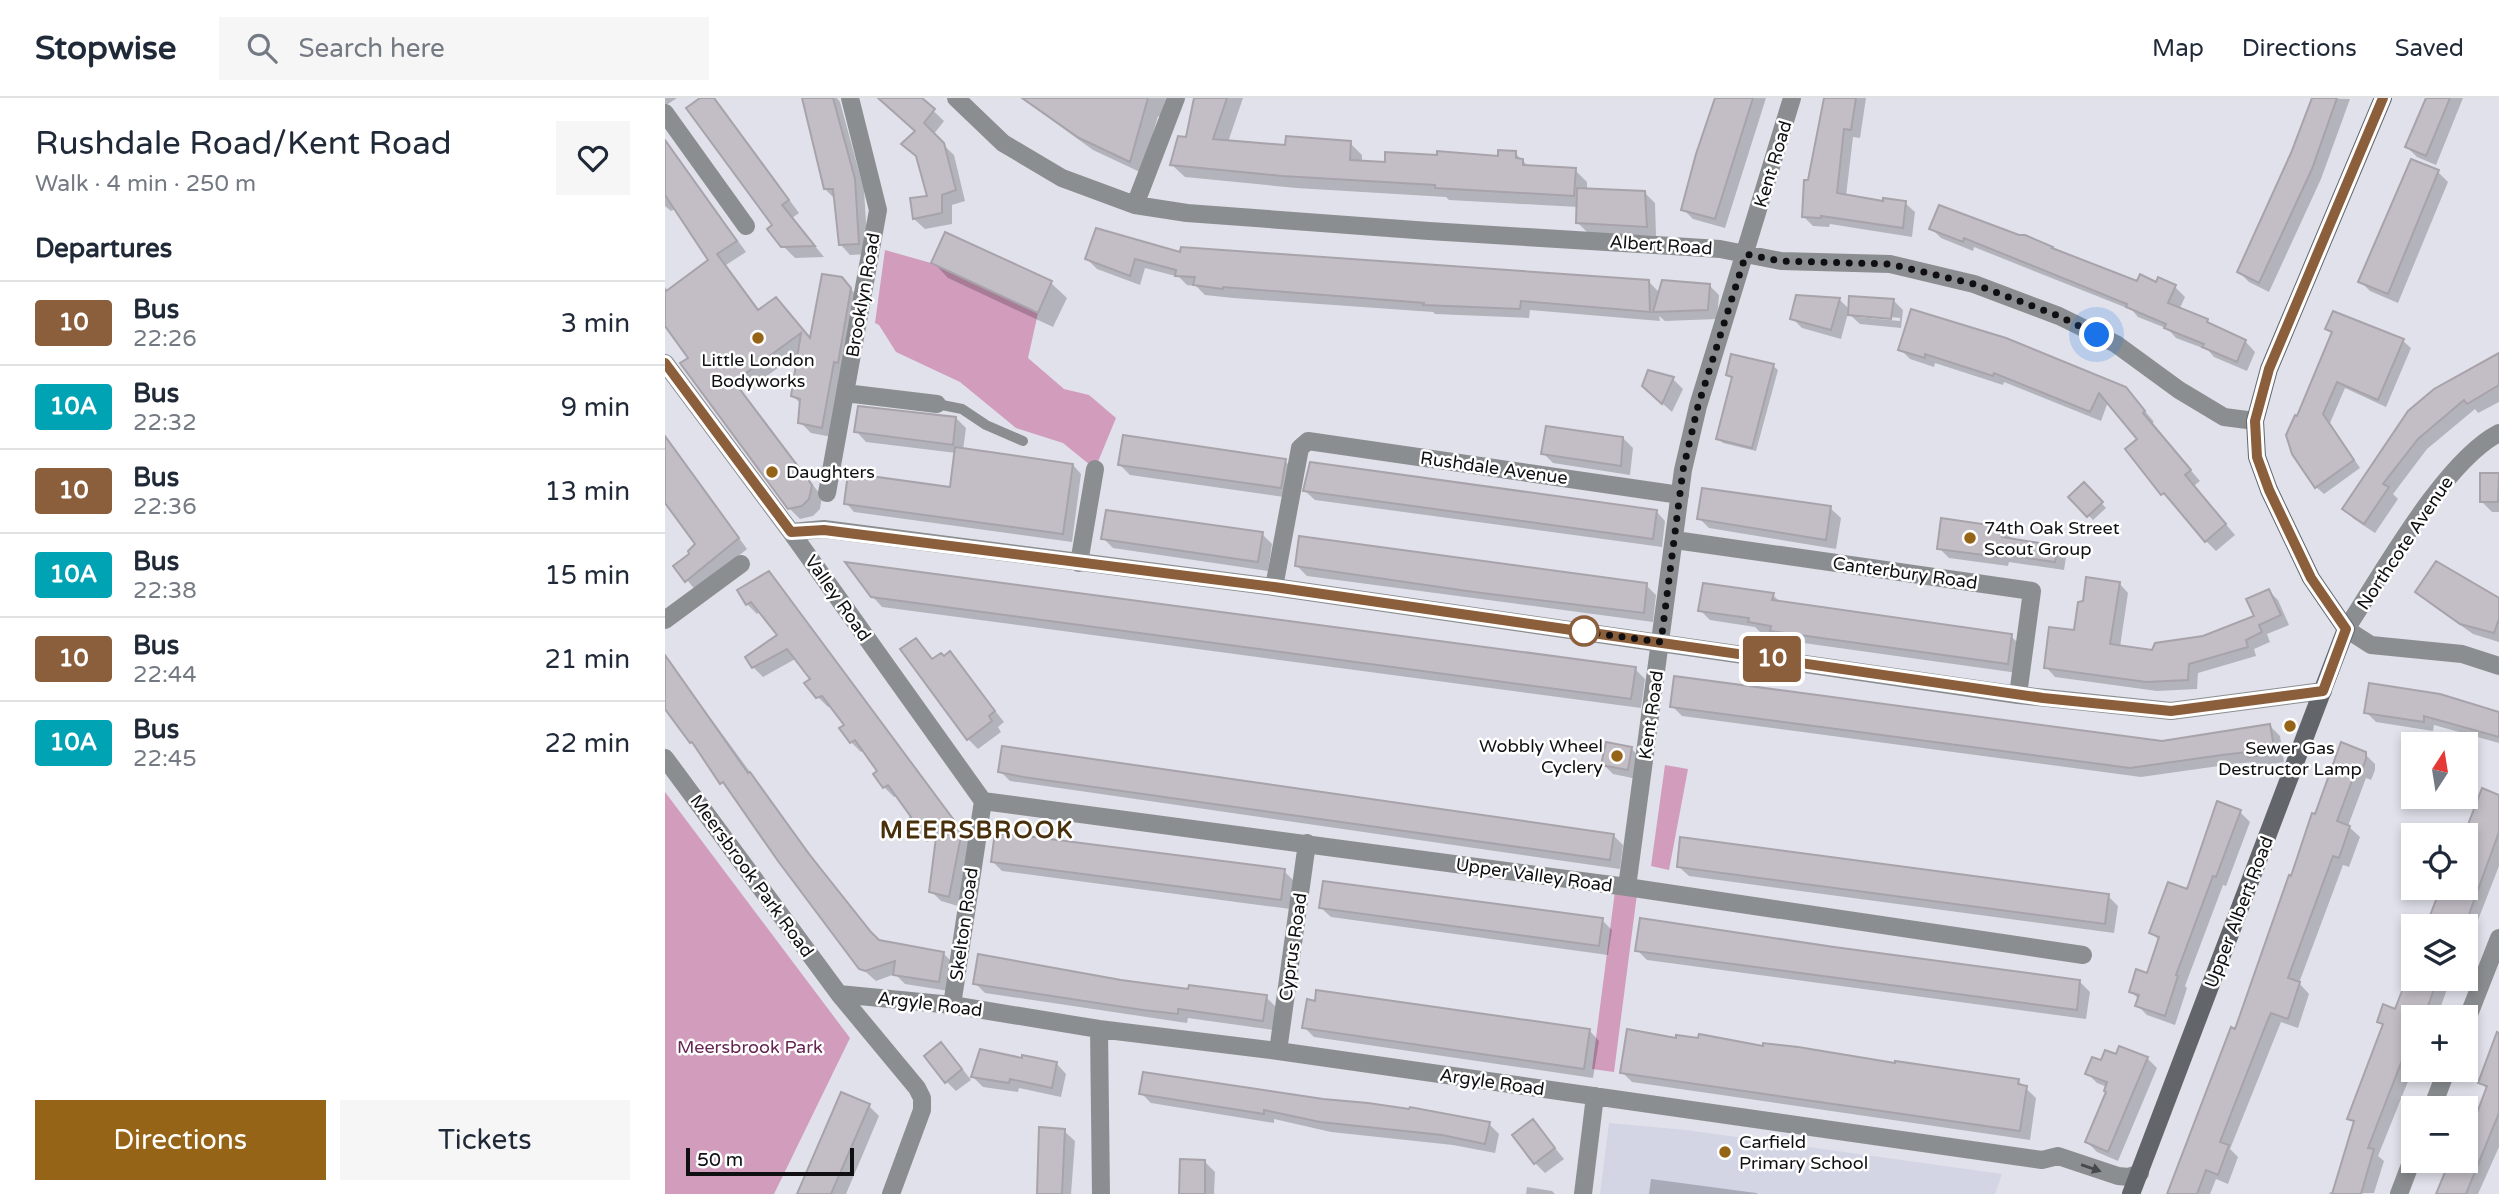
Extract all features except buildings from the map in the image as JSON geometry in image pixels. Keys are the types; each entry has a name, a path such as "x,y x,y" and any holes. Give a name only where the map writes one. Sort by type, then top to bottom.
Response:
{"street":[{"path":"665,101 670,98"},
{"name":"Brooklyn Road","path":"828,493 878,210 850,98"},
{"name":"Albert Road","path":"956,98 1003,144 1062,178 1135,205 1188,212 1429,231 1720,248 1780,261 1890,264 1974,284 2059,316 2116,344 2179,390 2224,417 2255,421"},
{"path":"1135,205 1176,98"},
{"name":"Kent Road","path":"1627,887 1683,470 1698,406 1792,98"},
{"path":"2383,98 2269,369 2255,421 2257,457 2269,490 2311,578 2346,629 2371,645 2462,654 2499,666"},
{"path":"665,113 746,226"},
{"name":"Valley Road","path":"665,363 791,532 983,801"},
{"path":"845,393 937,404"},
{"name":"Northcote Avenue","path":"2346,629 2412,527 2452,474 2471,452 2499,433"},
{"name":"Rushdale Avenue","path":"1274,587 1300,448 1308,441 1680,495"},
{"path":"1079,563 1095,469"},
{"path":"791,532 824,530 1274,587 2018,695 2171,711 2323,691"},
{"name":"Canterbury Road","path":"1675,540 2032,591 2018,695"},
{"path":"665,620 741,564"},
{"name":"Upper Albert Road","path":"2131,1194 2346,629"},
{"name":"Meersbrook Park Road","path":"665,758 839,994 917,1088 922,1098 922,1110 891,1194"},
{"name":"Upper Valley Road","path":"983,801 1627,887 2083,955"},
{"name":"Skelton Road","path":"952,1005 983,801"},
{"name":"Cyprus Road","path":"1278,1051 1307,843"},
{"path":"2473,1005 2499,938"},
{"name":"Argyle Road","path":"839,994 952,1005 1099,1029 1278,1051 2042,1160 2058,1156 2118,1176 2129,1177 2140,1172"},
{"path":"1099,1029 1101,1194"},
{"path":"1583,1194 1595,1096"},
{"path":"2399,1194 2407,1173"}],"lane":[{"path":"937,404 962,409 986,425 1023,441"}],"shaded area":[{"name":"Carfield Primary School","path":"1609,1123 1686,1130 2002,1174 1995,1194 1600,1194"}],"green space":[{"path":"885,250 931,263 1038,313 1028,358 1064,389 1089,395 1116,418 1095,469 1063,443 1016,428 960,382 896,352 875,323"},
{"path":"1665,765 1688,769 1669,870 1651,866"},
{"name":"Meersbrook Park","path":"665,792 850,1038 774,1194 665,1194"},
{"path":"1615,891 1637,894 1614,1072 1592,1069"}],"bus line":[{"name":"10","path":"665,363 791,532 824,530 1274,587 2018,695 2145,709 2171,711 2323,691 2346,629 2311,578 2269,490 2257,457 2255,421 2269,369 2383,98"}],"place":[{"name":"Little London Bodyworks","path":"758,338"},
{"name":"Daughters","path":"772,472"},
{"name":"74th Oak Street Scout Group","path":"1970,538"},
{"name":"Sewer Gas Destructor Lamp","path":"2290,726"},
{"name":"Wobbly Wheel Cyclery","path":"1617,756"},
{"name":"Carfield Primary School","path":"1725,1152"}],"district":[{"name":"MEERSBROOK","path":"977,830"}],"route":[{"path":"1584,631 1578,631 1661,642 1683,470 1698,406 1746,254 1780,261 1890,264 1974,284 2059,316 2097,335"}]}
